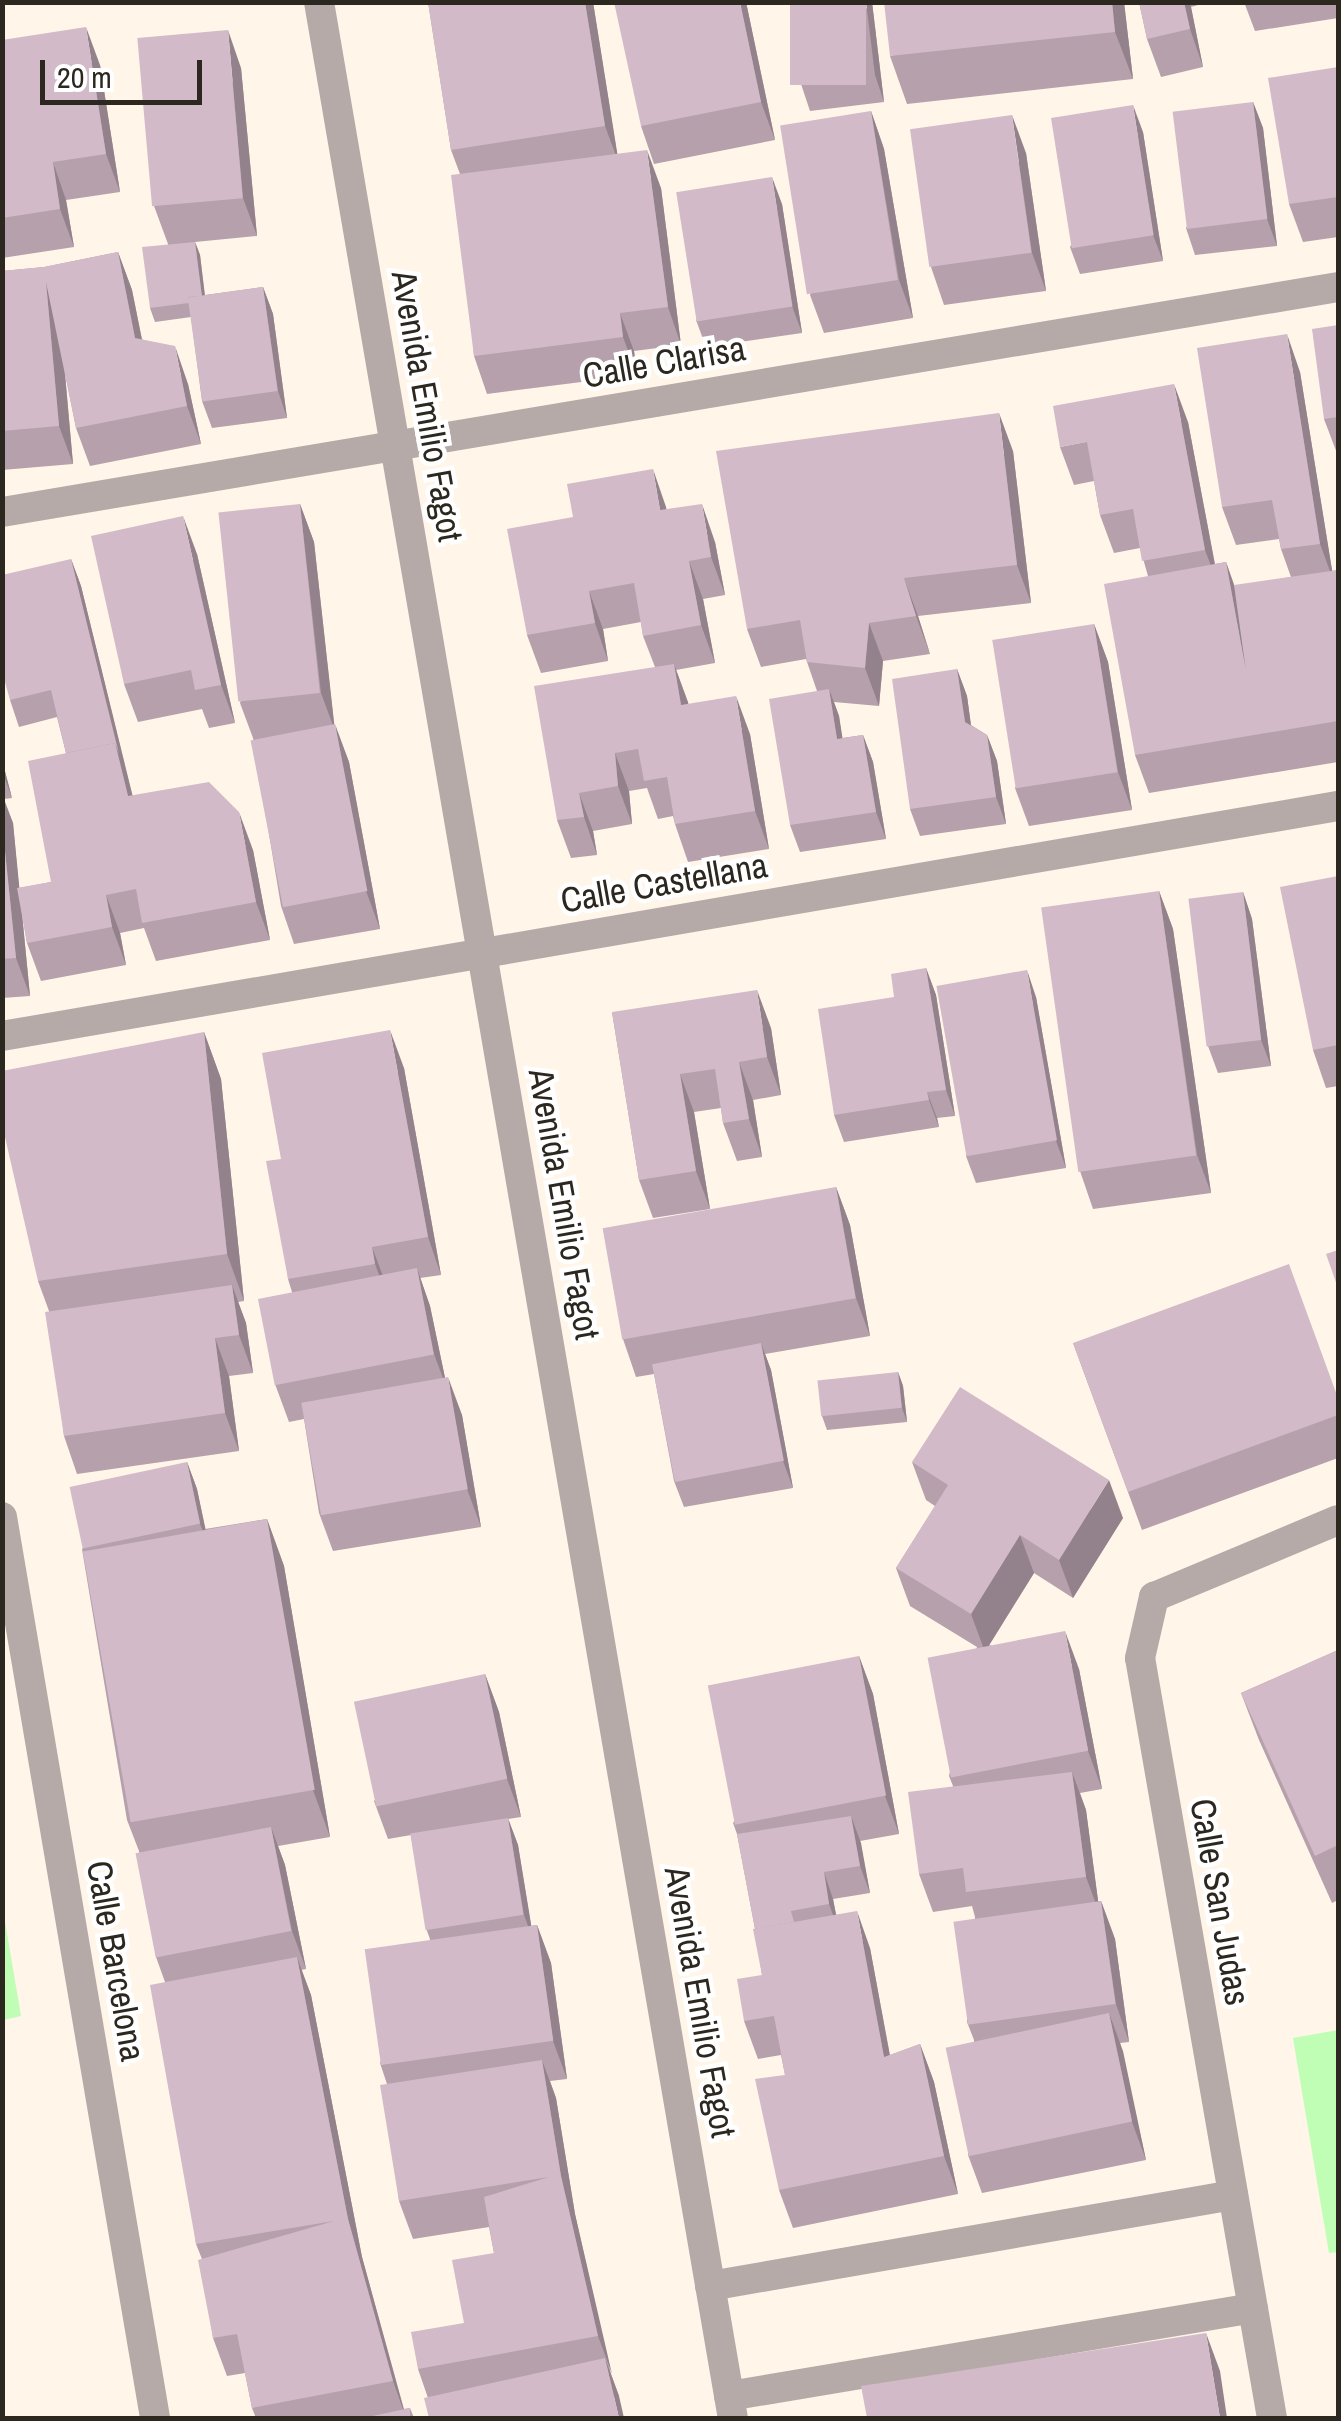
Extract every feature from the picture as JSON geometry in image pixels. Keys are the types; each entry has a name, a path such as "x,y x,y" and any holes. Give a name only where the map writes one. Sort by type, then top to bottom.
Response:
{"street":[{"name":"Avenida Emilio Fagot","path":"318,2 731,2407"},
{"name":"Calle Clarisa","path":"2,512 1338,287"},
{"name":"Calle Castellana","path":"2,1036 1338,806"},
{"name":"Calle Barcelona","path":"2,1517 155,2418"},
{"name":"Calle San Judas","path":"1272,2418 1140,1658 1154,1597 1338,1520"},
{"path":"710,2286 1233,2196"},
{"path":"731,2407 1253,2308"}],"green space":[{"path":"2,1904 21,2016 3,2020 2,2020"},
{"path":"1338,2030 1338,2252 1329,2253 1293,2038"}],"building":[{"path":"428,2 585,2 605,126 451,150"},
{"path":"614,2 740,2 761,102 641,126"},
{"path":"790,2 866,2 866,85 790,85"},
{"path":"884,2 1112,2 1115,32 890,56"},
{"path":"1139,2 1184,2 1190,29 1147,39"},
{"path":"86,27 106,154 53,162 60,209 2,218 2,40"},
{"path":"228,30 243,198 152,206 137,38"},
{"path":"1338,67 1338,197 1289,204 1268,78"},
{"path":"1253,102 1267,219 1187,229 1173,112"},
{"path":"1133,105 1154,235 1072,248 1051,118"},
{"path":"871,111 898,280 807,294 780,125"},
{"path":"1012,115 1031,253 929,267 910,129"},
{"path":"647,150 668,307 620,313 623,337 474,356 451,175"},
{"path":"772,177 792,306 697,322 676,192"},
{"path":"195,242 202,296 188,297 189,303 150,308 142,247"},
{"path":"118,252 135,338 175,346 187,406 76,428 46,282 59,426 2,431 2,271"},
{"path":"263,287 278,391 202,402 188,298"},
{"path":"1338,325 1338,417 1324,419 1312,329"},
{"path":"1287,334 1320,544 1281,549 1272,500 1222,507 1197,348"},
{"path":"1174,384 1205,550 1142,561 1133,509 1100,515 1087,442 1060,447 1053,406"},
{"path":"999,413 1017,565 904,578 916,616 869,623 865,668 807,662 800,620 747,629 716,451"},
{"path":"653,469 660,510 702,504 711,557 689,561 701,625 643,636 634,583 589,591 595,623 527,635 507,529 573,517 567,484"},
{"path":"300,504 320,693 238,702 218,513"},
{"path":"183,516 221,685 195,690 191,670 124,684 91,536"},
{"path":"71,559 119,754 115,743 66,753 51,690 10,700 2,671 2,575"},
{"path":"1226,562 1246,671 1234,585 1338,570 1338,721 1135,755 1104,584"},
{"path":"1094,624 1117,772 1016,788 992,640"},
{"path":"674,664 681,705 736,696 755,811 675,824 667,777 644,781 638,749 615,753 618,786 579,793 584,817 557,820 534,686"},
{"path":"957,669 965,722 987,735 996,797 910,809 892,679"},
{"path":"829,689 837,739 863,735 876,812 790,825 769,699"},
{"path":"335,724 367,891 283,907 251,740"},
{"path":"115,743 128,796 209,782 239,812 256,902 142,923 136,889 106,895 112,927 27,943 17,888 51,882 28,761"},
{"path":"2,822 16,958 2,959"},
{"path":"1338,876 1338,1045 1313,1050 1280,887"},
{"path":"1159,891 1196,1155 1078,1172 1041,908"},
{"path":"1243,892 1261,1040 1207,1047 1188,899"},
{"path":"926,968 946,1090 927,1092 929,1100 834,1115 818,1009 894,997 891,974"},
{"path":"1027,970 1057,1140 966,1156 936,986"},
{"path":"757,990 767,1057 739,1062 749,1119 723,1123 715,1069 680,1074 696,1171 639,1180 612,1012"},
{"path":"390,1030 428,1237 372,1247 375,1264 288,1279 266,1161 281,1159 262,1053"},
{"path":"204,1032 227,1254 38,1281 2,1124 2,1071"},
{"path":"836,1187 856,1298 622,1339 603,1228"},
{"path":"1338,1250 1338,1288 1326,1254"},
{"path":"1289,1264 1338,1398 1338,1415 1128,1492 1073,1343"},
{"path":"417,1268 434,1354 275,1385 258,1299"},
{"path":"232,1285 239,1335 215,1338 225,1413 64,1436 45,1312"},
{"path":"761,1343 784,1461 675,1482 652,1364"},
{"path":"898,1372 902,1408 821,1416 817,1380"},
{"path":"448,1377 468,1489 321,1515 301,1403"},
{"path":"960,1387 1109,1480 1059,1560 1020,1535 971,1614 896,1568 948,1485 912,1462"},
{"path":"187,1462 200,1524 83,1549 70,1487"},
{"path":"267,1519 315,1790 131,1822 83,1551"},
{"path":"1065,1631 1088,1751 951,1777 928,1658"},
{"path":"1338,1650 1338,1845 1315,1856 1241,1693"},
{"path":"859,1656 886,1795 735,1825 708,1685"},
{"path":"485,1674 507,1779 376,1807 354,1702"},
{"path":"1072,1772 1086,1877 966,1892 963,1868 919,1874 908,1792"},
{"path":"851,1816 860,1866 824,1872 829,1904 791,1911 794,1922 755,1929 737,1834"},
{"path":"508,1818 523,1915 426,1930 410,1833"},
{"path":"271,1827 291,1931 156,1957 136,1853"},
{"path":"1101,1901 1115,2004 968,2025 953,1922"},
{"path":"857,1911 884,2057 920,2044 944,2156 779,2190 755,2079 785,2075 774,2016 744,2021 737,1979 762,1975 753,1929"},
{"path":"537,1925 553,2041 381,2065 365,1949"},
{"path":"297,1957 348,2219 393,2381 252,2408 237,2334 213,2338 198,2260 334,2221 196,2244 150,1985"},
{"path":"1109,2013 1132,2122 969,2156 946,2048"},
{"path":"542,2060 561,2176 598,2336 418,2369 411,2332 464,2323 452,2260 494,2253 484,2197 549,2177 399,2201 380,2085"},
{"path":"1206,2333 1220,2418 867,2418 861,2386"},
{"path":"605,2358 619,2418 429,2418 424,2398"},
{"path":"410,2408 410,2418 363,2418"}]}
